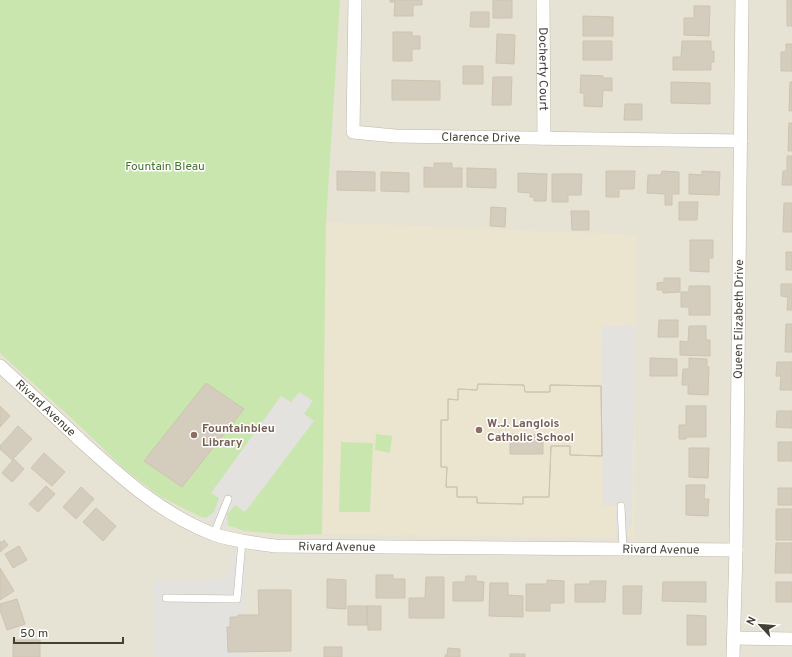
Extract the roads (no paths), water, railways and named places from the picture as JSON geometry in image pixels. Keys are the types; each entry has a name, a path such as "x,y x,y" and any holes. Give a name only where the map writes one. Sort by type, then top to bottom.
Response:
{"street":[{"name":"Clarence Drive","path":"355,0 353,132 395,136 741,141"},
{"name":"Docherty Court","path":"543,0 544,138"},
{"name":"Queen Elizabeth Drive","path":"733,657 736,550 742,0"},
{"name":"Rivard Avenue","path":"0,366 116,472 153,502 182,520 214,534 242,542 275,546 736,550"},
{"path":"734,638 792,639"}],"lane":[{"path":"214,534 228,499"},
{"path":"621,506 623,549"},
{"path":"166,598 237,599 242,542"}],"place":[{"name":"W.J. Langlois Catholic School","path":"479,430"},
{"name":"Fountainbleu Library","path":"194,435"}],"park label":[{"name":"Fountain Bleau","path":"165,166"}]}
